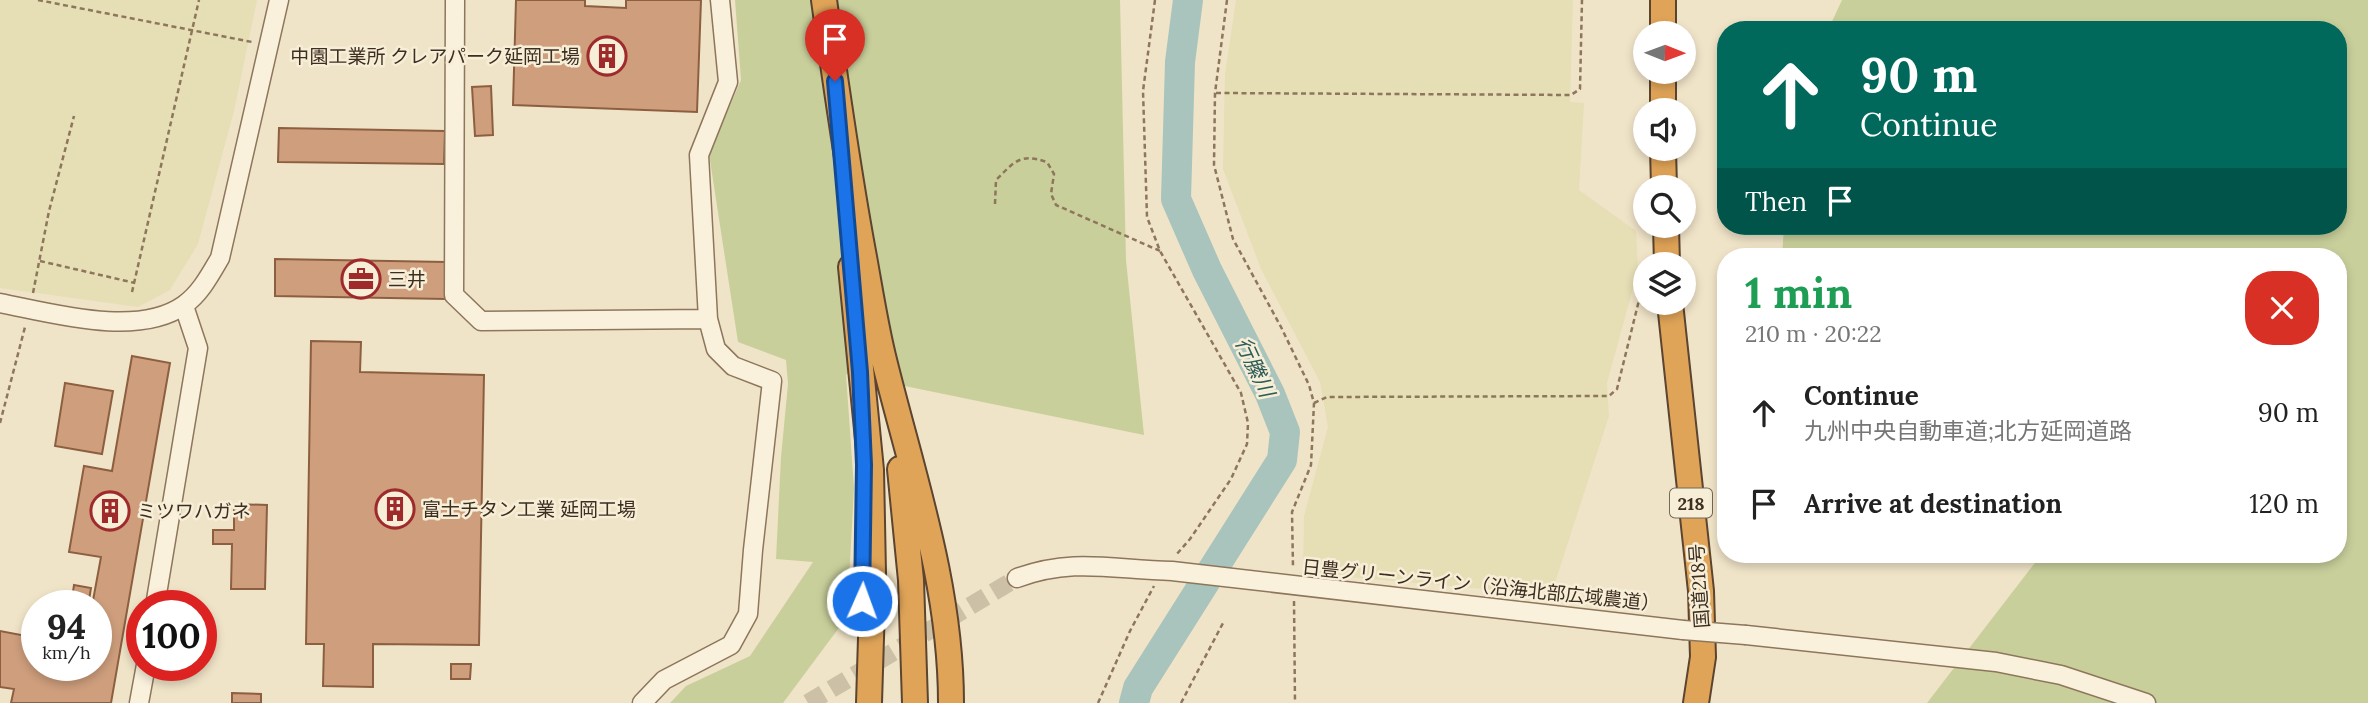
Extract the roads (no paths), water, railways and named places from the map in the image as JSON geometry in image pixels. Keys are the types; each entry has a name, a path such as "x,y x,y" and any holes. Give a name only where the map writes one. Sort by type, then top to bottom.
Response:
{"highway":[{"path":"824,0 860,234 883,354 907,519 915,703"},
{"path":"1663,0 1663,21"},
{"path":"835,81 860,372 868,428 872,497 869,703"},
{"name":"国道218号","path":"1671,315 1701,591 1703,657 1696,703"},
{"path":"883,354 938,569 949,646 951,703"},
{"path":"855,703 864,548 860,372"}],"street":[{"path":"0,303 100,321 144,322 184,306 202,288 220,258 279,0"},
{"path":"455,0 454,295 481,321 708,319"},
{"path":"642,703 664,680 731,645 748,614 772,381 733,366 716,349 708,319 699,155 728,82 720,0"},
{"path":"158,590 198,348 184,306"},
{"name":"日豊グリーンライン（沿海北部広域農道）","path":"1017,578 1038,570 1090,564 1251,580 1996,663 2061,675 2146,703"},
{"path":"139,703 143,681"}],"waterway":[{"name":"行縢川","path":"1134,703 1138,688 1282,460 1285,432 1270,394 1207,270 1176,199 1180,62 1188,0"}],"tunnel":[{"path":"808,703 1017,578"}],"place":[{"name":"中園工業所 クレアパーク延岡工場","path":"607,56"},
{"name":"三井","path":"361,279"},
{"name":"富士チタン工業 延岡工場","path":"395,509"},
{"name":"ミツワハガネ","path":"110,511"}]}
